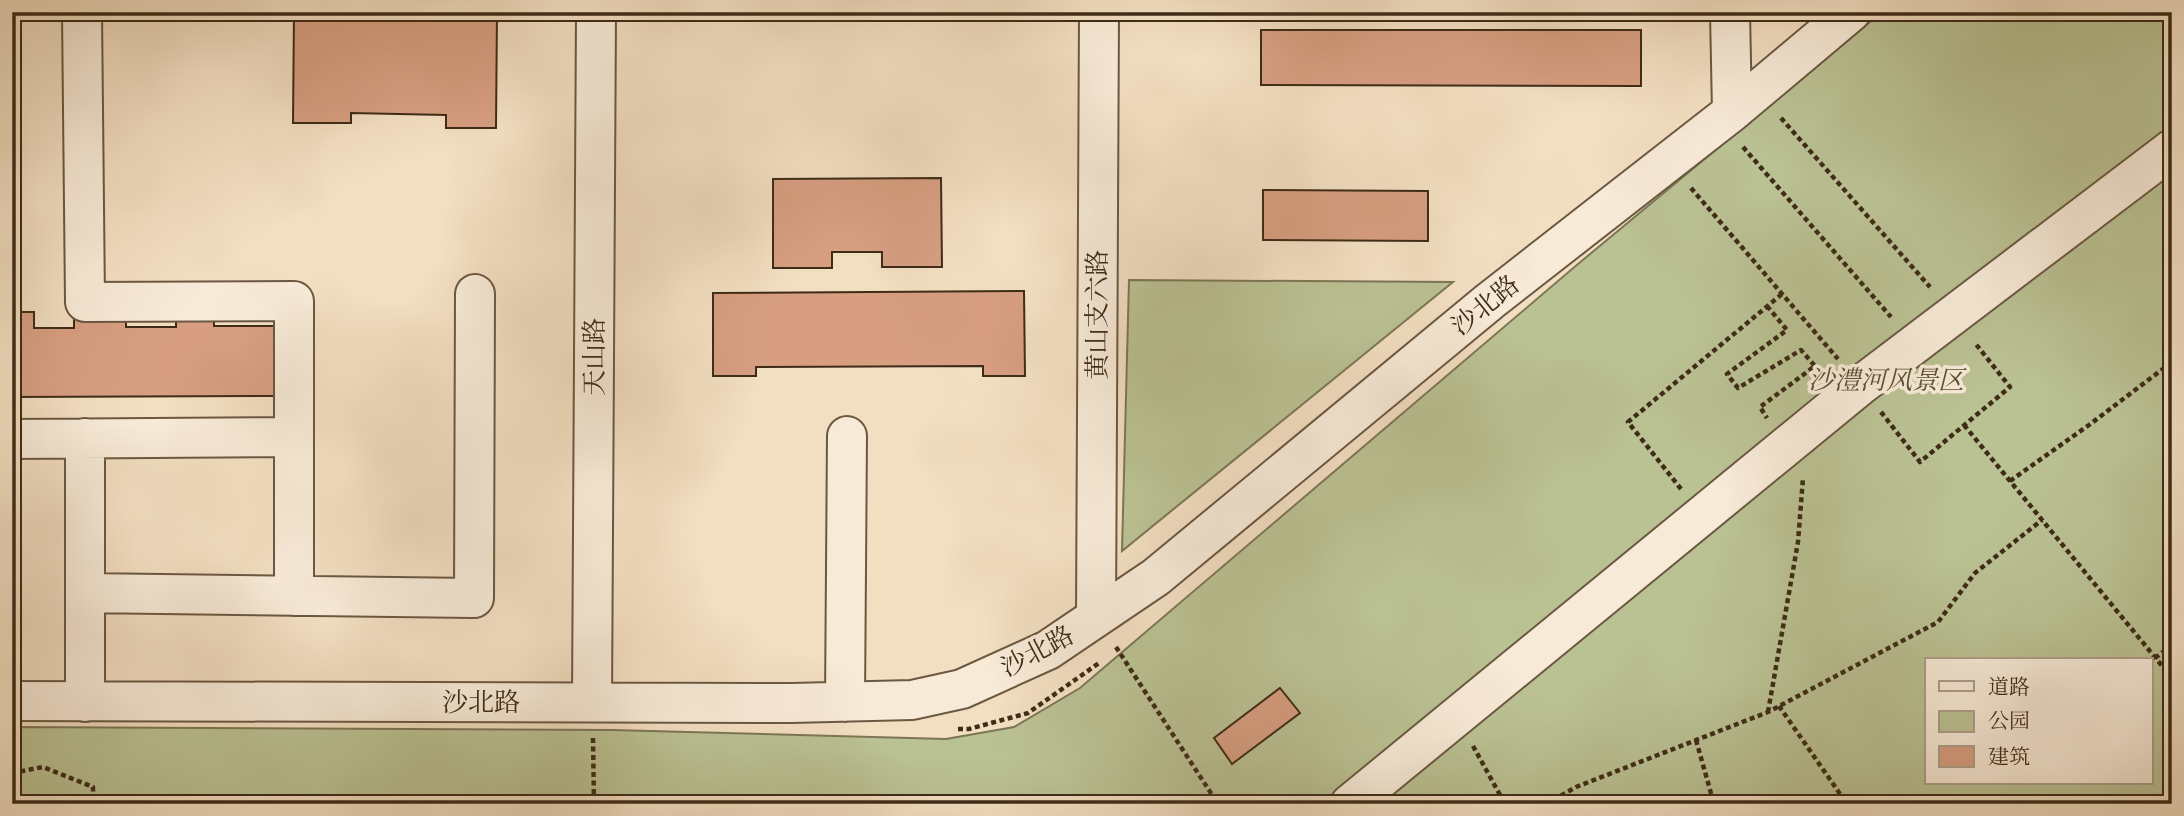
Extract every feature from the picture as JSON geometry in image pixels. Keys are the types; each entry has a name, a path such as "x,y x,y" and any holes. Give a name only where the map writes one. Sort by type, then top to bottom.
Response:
{"street":[{"path":"82,12 85,302 294,301 294,596"},
{"name":"天山路","path":"592,702 596,12"},
{"name":"黄山支六路","path":"1096,617 1099,12"},
{"path":"1730,12 1736,107"},
{"path":"1736,107 1755,12"},
{"name":"沙北路","path":"12,701 845,702 912,700 962,689 1048,650 1156,577 1469,318 1736,107 1851,12"},
{"path":"1350,804 1861,385 2172,149"},
{"path":"85,593 474,598 475,294"},
{"path":"845,702 847,436"},
{"path":"12,439 294,437"},
{"path":"85,438 85,702"}],"path":[{"path":"1668,160 1861,385 1920,462 2010,387 1952,314 1736,107"},
{"path":"1736,107 1913,344"},
{"path":"1702,515 1628,422 1782,294"},
{"path":"2010,481 2090,425 2172,362"},
{"path":"1964,425 2172,678"},
{"path":"1546,804 1576,787 1780,706 1938,622 1975,573 2042,520"},
{"path":"1096,617 1219,804"},
{"path":"2155,658 2172,645"},
{"path":"592,702 594,804"},
{"path":"1780,706 1847,804"},
{"path":"1456,717 1505,804"},
{"path":"1696,740 1714,804"},
{"path":"12,773 43,767 93,788 93,804"}],"green space":[{"name":"沙澧河风景区","path":"1882,12 2172,12 2172,804 12,804 12,727 612,730 946,739 1014,727 1080,688 1578,264"},
{"path":"1129,280 1453,282 1122,551"}],"building":[{"path":"294,12 497,12 496,128 446,128 446,115 351,113 351,123 293,123"},
{"path":"721,12 805,12 805,21 721,19"},
{"path":"833,12 917,12 917,20 833,19"},
{"path":"947,12 1037,12 1037,20 946,18"},
{"path":"1261,30 1641,30 1641,86 1261,85"},
{"path":"941,178 942,267 882,267 882,252 832,252 832,268 773,268 773,179"},
{"path":"1263,190 1428,191 1428,241 1263,240"},
{"path":"1024,291 1025,376 983,376 983,366 756,367 756,376 713,376 713,293"},
{"path":"12,312 34,312 34,328 74,328 74,313 126,312 126,327 176,327 176,313 214,313 214,326 282,326 283,396 12,397"},
{"path":"1280,688 1300,713 1232,764 1214,738"}]}
